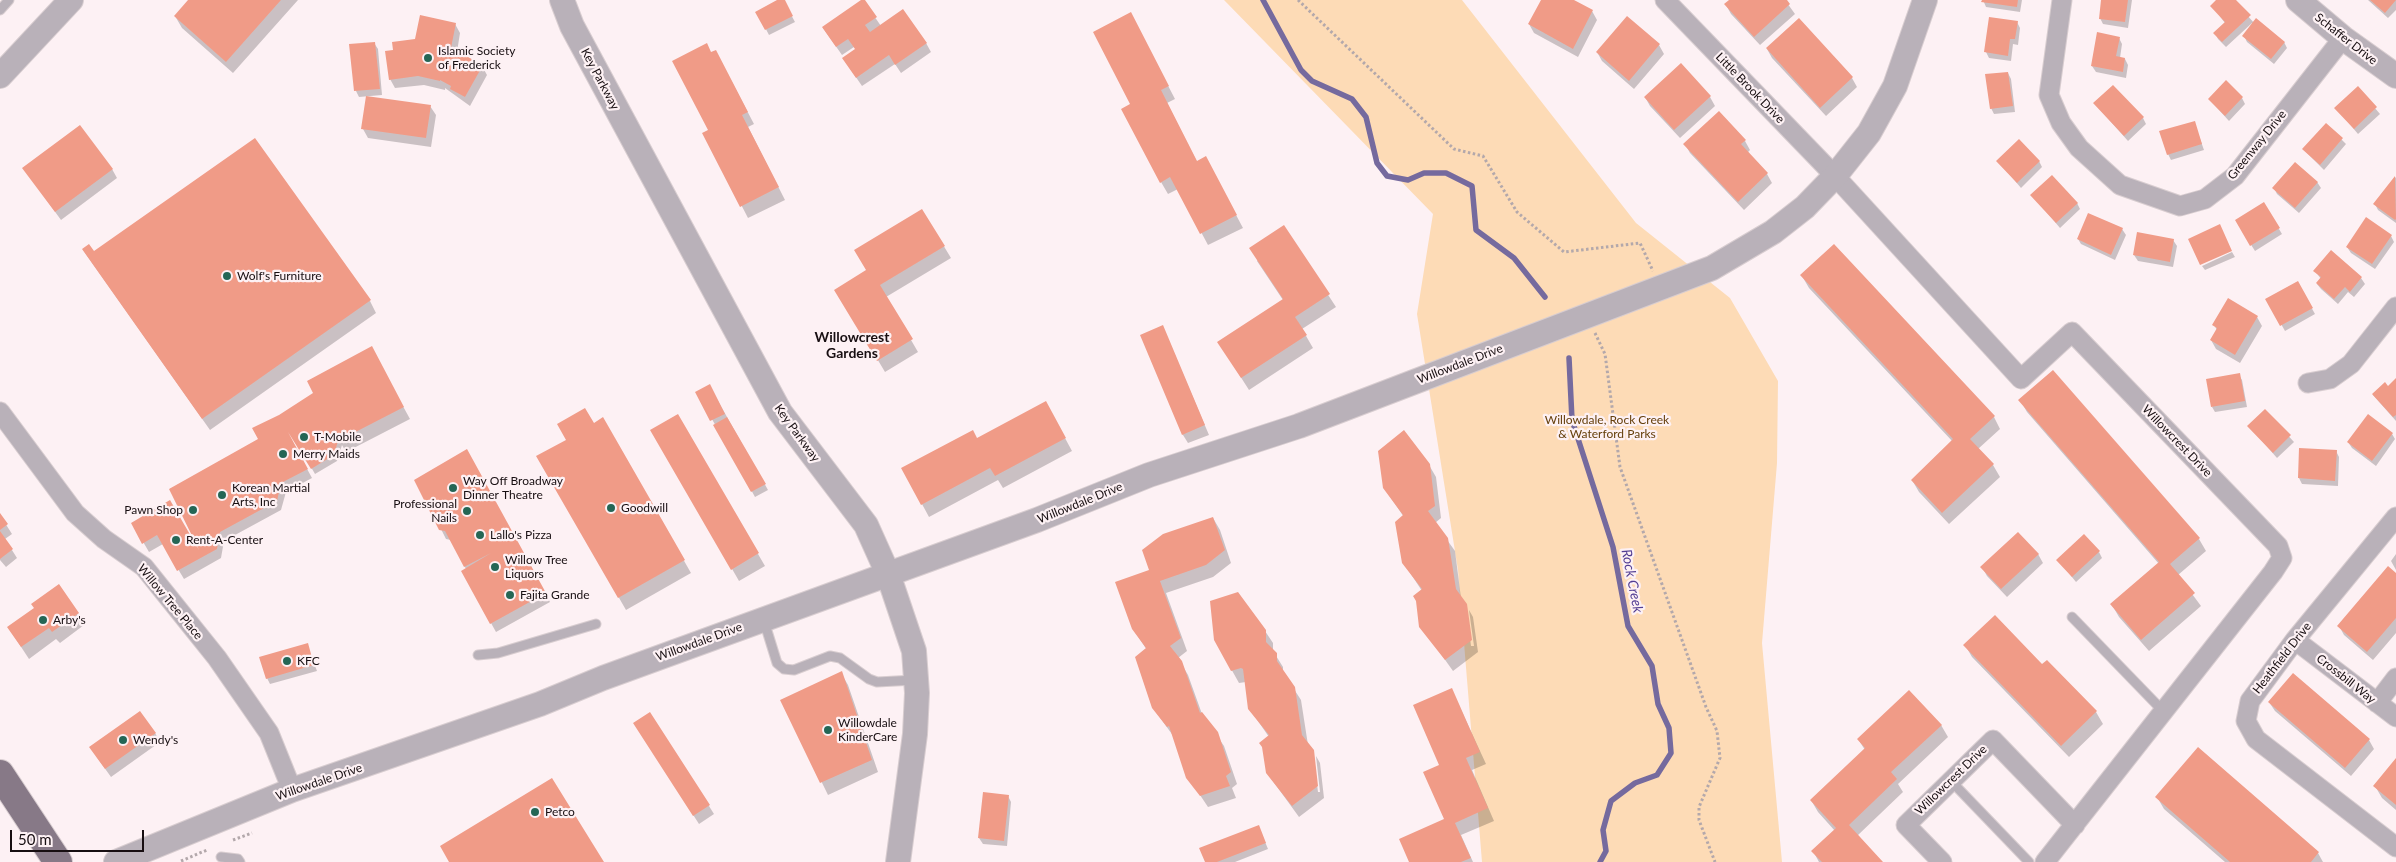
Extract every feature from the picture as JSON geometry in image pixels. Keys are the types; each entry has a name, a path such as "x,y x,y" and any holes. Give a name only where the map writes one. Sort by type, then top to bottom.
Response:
{"main road":[{"path":"0,774 58,862"}],"street":[{"path":"0,76 71,0"},
{"name":"Key Parkway","path":"562,0 572,26 780,412 866,525 888,574 914,651 916,680 915,734 898,862"},
{"name":"Little Brook Drive","path":"1665,0 1835,176"},
{"name":"Willowdale Drive","path":"116,862 292,790 540,704 603,678 1037,520 1150,475 1299,426 1712,268 1773,232 1805,207 1835,176 1869,133 1894,86 1925,0"},
{"name":"Greenway Drive","path":"2062,0 2049,95 2061,123 2080,148 2120,185 2180,206 2205,199 2234,176 2343,38"},
{"name":"Schaffer Drive","path":"2298,0 2343,38 2396,76"},
{"name":"Willowcrest Drive","path":"1835,176 2021,379 2072,332 2278,546 2282,558 2045,862"},
{"path":"2308,383 2330,380 2351,364 2396,307"},
{"name":"Willow Tree Place","path":"0,412 75,513 104,539 144,568 217,658 269,733 292,790"},
{"name":"Heathfield Drive","path":"2396,517 2295,640 2250,701 2246,721 2256,740 2396,846"},
{"name":"Crossbill Way","path":"2295,640 2396,718"},
{"path":"2377,703 2396,678"},
{"name":"Willowcrest Drive","path":"1942,862 1906,825 1993,740 2074,825"}],"lane":[{"path":"0,10 9,0"},
{"path":"2072,617 2163,711"},
{"path":"763,619 777,663 784,669 794,670 830,656 840,658 869,679 877,682 916,680"},
{"path":"478,655 498,653 596,624"},
{"path":"1951,781 2029,862"},
{"path":"221,857 238,859 240,862"}],"path":[{"path":"1298,0 1454,149 1483,156 1517,212 1564,252 1640,243 1661,287"},
{"path":"1587,315 1605,354 1620,467 1706,707 1717,731 1720,758 1699,807 1700,820 1715,862"},
{"path":"233,840 252,833"},
{"path":"181,861 207,850"}],"green space":[{"name":"Willowdale, Rock Creek & Waterford Parks","path":"1224,0 1462,0 1636,223 1730,298 1778,381 1777,463 1762,643 1782,862 1482,862 1458,570 1417,314 1433,214"}],"building":[{"path":"188,0 281,0 226,62 174,16"},
{"path":"777,0 785,0 793,16 765,30 755,12"},
{"path":"861,0 865,0 877,17 865,25 870,32 903,9 927,43 895,65 889,55 856,78 842,58 855,49 848,39 836,47 822,27"},
{"path":"1541,0 1574,0 1593,10 1573,49 1528,24"},
{"path":"1729,0 1787,0 1790,4 1754,37 1724,4"},
{"path":"1982,0 2018,0 2017,7 1981,2"},
{"path":"2101,0 2128,0 2125,22 2099,19"},
{"path":"2216,0 2236,0 2251,15 2222,42 2213,33 2225,22 2210,6"},
{"path":"2370,0 2396,0 2385,13"},
{"path":"1131,12 1169,86 1161,90 1197,161 1206,156 1237,215 1200,234 1170,177 1160,183 1121,109 1130,104 1093,32"},
{"name":"Islamic Society of Frederick","path":"420,15 456,23 451,48 483,65 465,97 450,89 451,86 440,80 418,76 389,80 385,51 393,50 392,42 415,39"},
{"path":"1627,16 1660,44 1629,81 1596,52"},
{"path":"1989,17 2018,21 2015,39 2010,39 2008,56 1984,52"},
{"path":"1799,18 1853,77 1820,108 1766,48"},
{"path":"2256,18 2285,42 2271,59 2242,36"},
{"path":"2097,32 2120,37 2116,56 2125,58 2123,72 2091,66"},
{"path":"375,42 380,89 354,91 349,44"},
{"path":"707,43 711,52 716,50 748,112 742,115 779,187 740,207 702,133 708,130 672,61"},
{"path":"1681,63 1711,96 1674,130 1644,97"},
{"path":"2008,72 2013,106 1990,109 1985,74"},
{"path":"2226,80 2243,97 2225,116 2208,99"},
{"path":"2113,85 2144,117 2124,136 2093,103"},
{"path":"2358,86 2377,107 2354,129 2334,108"},
{"path":"366,96 431,105 426,138 361,129"},
{"path":"1719,111 1746,140 1741,144 1768,173 1738,202 1683,144"},
{"path":"2195,121 2202,144 2167,155 2159,131"},
{"path":"2326,123 2343,138 2320,165 2302,149"},
{"path":"80,125 113,169 55,212 22,168"},
{"name":"Wolf's Furniture","path":"255,138 371,300 202,419 82,249 89,244 94,251"},
{"path":"2019,139 2040,161 2017,183 1996,161"},
{"path":"2295,162 2318,182 2295,208 2272,188"},
{"path":"2052,175 2078,203 2056,223 2030,195"},
{"path":"2395,176 2396,219 2395,220 2373,204"},
{"path":"2264,202 2280,228 2250,246 2235,220"},
{"path":"922,209 945,246 880,285 913,339 877,361 834,290 866,270 854,250"},
{"path":"2088,213 2123,228 2111,255 2077,239"},
{"path":"2366,217 2392,235 2372,264 2346,247"},
{"path":"2220,224 2232,251 2200,265 2188,239"},
{"path":"1284,225 1330,294 1295,317 1307,335 1241,378 1217,342 1283,299 1249,248"},
{"path":"2137,232 2174,239 2170,262 2133,255"},
{"path":"1834,244 1995,416 1970,439 1994,464 1942,513 1911,480 1953,439 1800,275"},
{"path":"2331,250 2362,277 2350,292 2345,287 2334,299 2316,283 2321,277 2313,271"},
{"path":"2298,281 2313,308 2280,326 2265,299"},
{"path":"2228,298 2258,316 2235,355 2210,340 2217,328 2212,325"},
{"path":"1163,325 1205,425 1182,435 1140,335"},
{"path":"372,346 404,407 338,441 334,455 311,469 288,432 308,469 281,483 277,501 220,532 217,549 177,571 157,535 142,544 131,523 170,500 199,550 169,489 258,439 252,428 279,415 313,393 307,381"},
{"path":"2053,370 2200,538 2170,564 2195,593 2141,640 2110,604 2159,562 2018,400"},
{"path":"2240,373 2245,401 2211,407 2206,379"},
{"path":"2396,378 2396,415 2393,417 2372,394 2385,382 2388,386"},
{"path":"710,384 725,414 710,421 695,392"},
{"path":"1046,401 1066,438 995,476 990,468 921,505 901,468 973,430 977,438"},
{"name":"Goodwill","path":"585,408 594,423 603,417 685,560 618,598 536,456 566,440 557,424"},
{"path":"2265,409 2291,435 2273,453 2247,426"},
{"path":"678,414 759,553 731,570 650,430"},
{"path":"2368,414 2393,433 2372,461 2347,442"},
{"path":"727,417 766,484 751,492 713,425"},
{"path":"1404,430 1430,464 1435,506 1428,511 1448,538 1456,589 1467,604 1472,640 1445,660 1419,627 1416,601 1413,596 1422,589 1402,563 1395,522 1403,515 1383,488 1378,451"},
{"path":"2299,448 2337,450 2335,481 2298,478"},
{"path":"467,449 546,593 490,624 461,571 491,553 464,567 445,531 439,530 414,480"},
{"path":"0,513 8,524 0,530"},
{"path":"1213,517 1225,550 1206,565 1160,581 1181,638 1170,646 1182,661 1200,713 1202,712 1218,732 1231,772 1226,776 1230,786 1200,796 1186,778 1169,726 1167,727 1152,708 1135,657 1146,648 1132,629 1115,582 1149,570 1142,550 1163,534"},
{"path":"0,531 13,549 0,559"},
{"path":"2018,532 2039,554 2001,589 1980,567"},
{"path":"2084,534 2100,551 2072,577 2056,560"},
{"path":"2388,566 2396,573 2396,618 2367,652 2337,626"},
{"name":"Arby's","path":"59,584 79,613 52,632 49,628 21,647 7,627 34,608 31,604"},
{"path":"1238,592 1266,630 1266,642 1277,653 1277,661 1295,687 1302,735 1314,750 1318,786 1292,806 1266,773 1262,747 1259,743 1269,735 1248,709 1243,669 1231,671 1214,640 1210,601"},
{"path":"1995,615 2042,664 2047,660 2097,711 2061,746 1963,645"},
{"name":"KFC","path":"308,643 314,665 266,679 259,657"},
{"name":"Willowdale KinderCare","path":"842,671 872,760 820,783 780,700"},
{"path":"2293,673 2370,739 2345,768 2268,702"},
{"path":"1452,688 1480,752 1466,758 1488,808 1455,823 1471,858 1461,862 1409,862 1399,839 1444,819 1423,772 1439,765 1413,705"},
{"path":"1909,690 1942,725 1891,772 1897,779 1849,825 1883,862 1822,862 1811,851 1836,828 1810,800 1865,748 1857,739"},
{"name":"Wendy's","path":"140,711 156,733 105,769 89,747"},
{"path":"650,712 710,805 693,816 633,723"},
{"path":"2198,747 2319,852 2311,862 2230,862 2155,797"},
{"path":"2396,758 2396,805 2373,786"},
{"name":"Petco","path":"552,778 604,862 449,862 440,846"},
{"path":"983,792 1009,795 1004,841 978,838"},
{"path":"1259,825 1266,843 1217,862 1205,862 1199,848"}],"waterway":[{"name":"Rock Creek","path":"1263,0 1301,70 1312,81 1352,99 1366,117 1377,163 1387,176 1408,180 1424,173 1446,173 1472,186 1476,230 1514,258 1545,297"},
{"name":"Rock Creek","path":"1569,358 1572,420 1613,547 1628,626 1652,666 1658,704 1669,728 1671,753 1657,775 1635,783 1611,801 1603,830 1606,851 1600,862"}],"place":[{"name":"Islamic Society of Frederick","path":"428,58"},
{"name":"Wolf's Furniture","path":"227,276"},
{"name":"T-Mobile","path":"304,437"},
{"name":"Merry Maids","path":"283,454"},
{"name":"Way Off Broadway Dinner Theatre","path":"453,488"},
{"name":"Korean Martial Arts, Inc","path":"222,495"},
{"name":"Goodwill","path":"611,508"},
{"name":"Pawn Shop","path":"193,510"},
{"name":"Professional Nails","path":"467,511"},
{"name":"Lallo's Pizza","path":"480,535"},
{"name":"Rent-A-Center","path":"176,540"},
{"name":"Willow Tree Liquors","path":"495,567"},
{"name":"Fajita Grande","path":"510,595"},
{"name":"Arby's","path":"43,620"},
{"name":"KFC","path":"287,661"},
{"name":"Willowdale KinderCare","path":"828,730"},
{"name":"Wendy's","path":"123,740"},
{"name":"Petco","path":"535,812"}],"district":[{"name":"Willowcrest Gardens","path":"852,346"}]}
